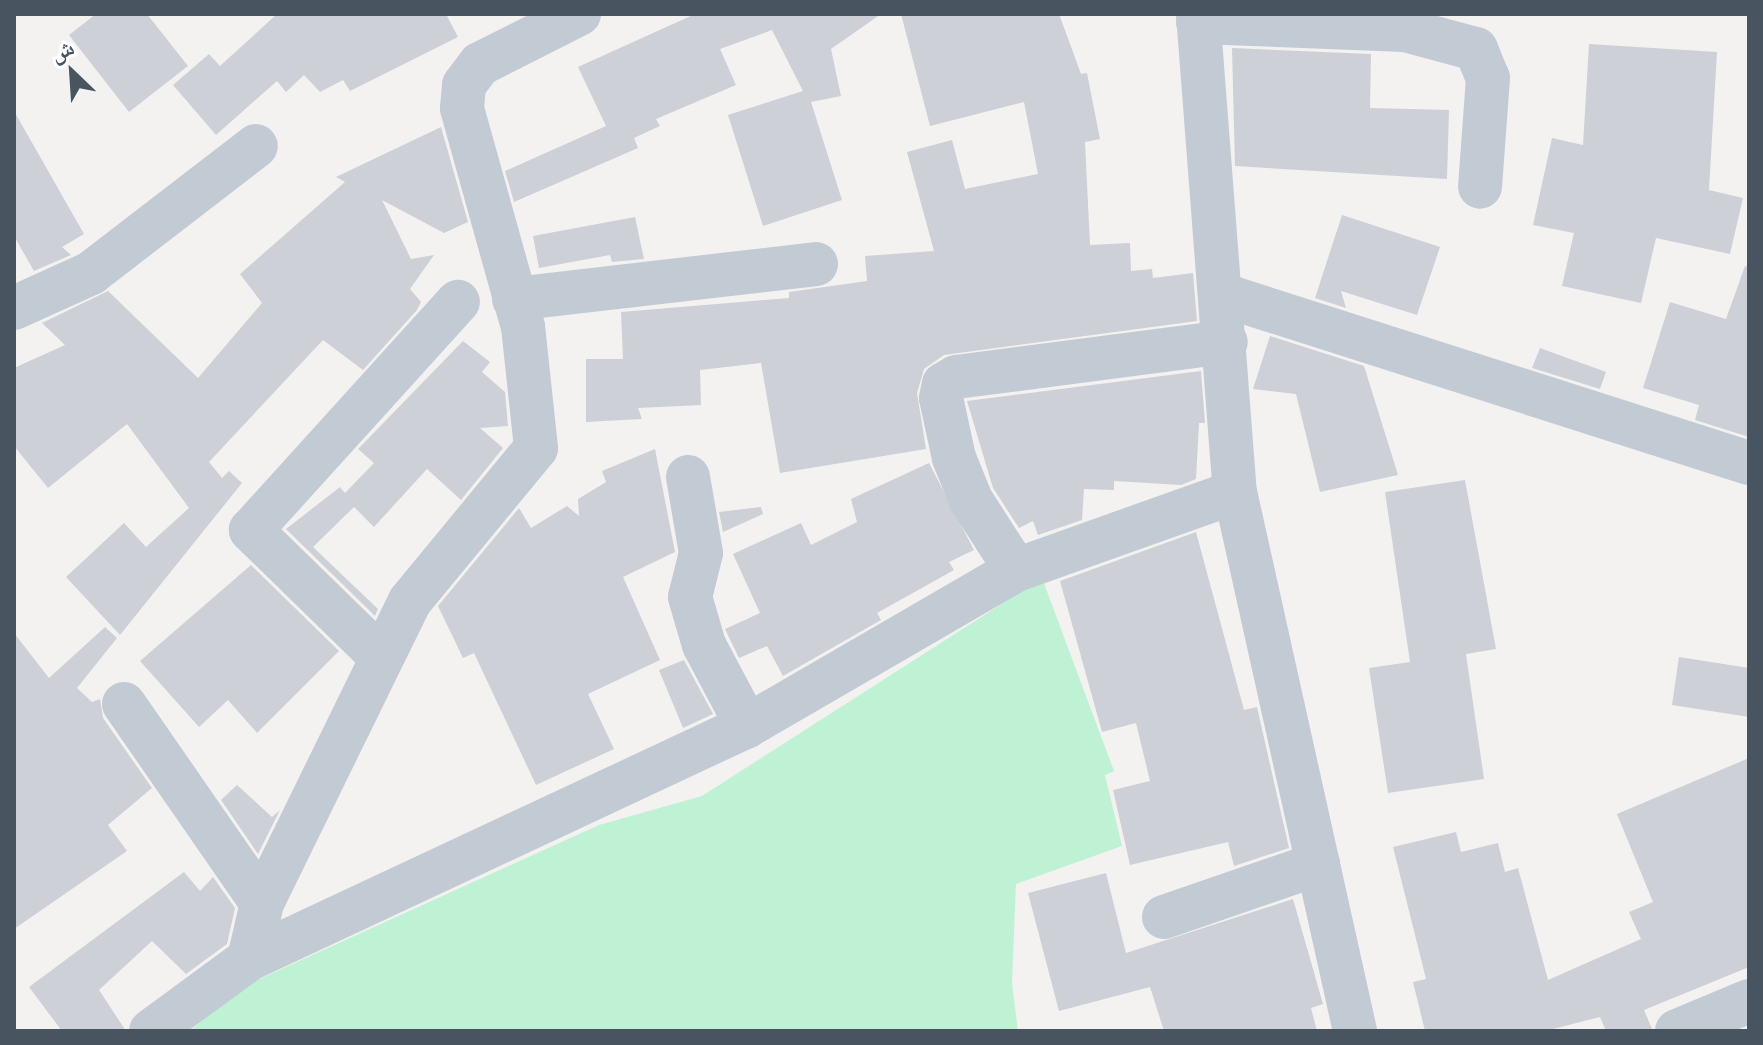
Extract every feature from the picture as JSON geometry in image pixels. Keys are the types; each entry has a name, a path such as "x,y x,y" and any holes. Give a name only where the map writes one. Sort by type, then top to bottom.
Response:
{"street":[{"path":"249,959 262,903 410,601 536,448 530,367 462,108 464,85 518,26 579,14"},
{"path":"1355,1031 1235,492 1223,295 1198,18 1405,30 1476,49 1488,78 1480,187"},
{"path":"14,308 91,273 256,146"},
{"path":"514,299 816,264"},
{"path":"1223,295 1749,463"},
{"path":"381,657 251,530 458,302"},
{"path":"1016,570 971,500 954,458 941,398 944,384 956,377 1226,342"},
{"path":"688,477 701,553 690,597 704,645 747,726"},
{"path":"151,1031 249,959 747,726 1016,570 1235,492"},
{"path":"124,704 262,903"},
{"path":"1164,917 1318,864"},
{"path":"1677,1031 1749,1001"}],"green space":[{"path":"1042,578 1114,771 1105,775 1122,846 1016,884 1012,983 1018,1031 190,1031 244,986 599,825 702,796"}],"building":[{"path":"96,14 147,14 188,66 129,112 69,35"},
{"path":"277,14 446,14 458,37 350,91 343,80 320,92 304,75 286,92 277,81 216,135 173,85 209,54 220,66"},
{"path":"695,14 881,14 831,49 841,96 811,102 842,200 763,226 728,115 803,91 772,30 720,49 736,85 656,119 660,126 634,138 638,148 514,202 505,171 606,126 578,67"},
{"path":"901,14 1059,14 1081,74 1087,73 1100,139 1085,142 1090,245 1130,243 1131,271 1152,269 1153,278 1193,273 1197,321 944,355 924,369 917,393 926,449 780,473 761,363 700,370 701,405 638,408 642,419 586,422 586,359 623,359 621,312 789,298 789,292 867,281 865,256 934,251 907,152 952,140 965,189 1038,174 1024,102 930,126"},
{"path":"1589,44 1717,52 1709,190 1743,198 1730,254 1656,238 1641,303 1562,286 1574,233 1533,225 1552,138 1583,145"},
{"path":"1232,48 1371,54 1370,108 1449,110 1447,179 1235,166"},
{"path":"14,111 84,234 62,247 71,255 34,271 14,236"},
{"path":"441,127 468,222 444,233 382,200 411,259 434,255 410,289 421,302 417,310 363,370 323,340 209,462 222,478 229,471 242,483 120,635 66,577 124,523 146,547 189,508 127,424 48,488 14,446 14,368 65,345 42,323 108,291 198,378 262,303 240,274 345,182 336,177"},
{"path":"1342,215 1440,247 1417,315 1341,291 1346,308 1315,298"},
{"path":"635,217 644,259 612,262 610,255 539,268 533,236"},
{"path":"1745,266 1749,267 1749,437 1695,420 1699,405 1643,388 1670,302 1726,319"},
{"path":"1270,336 1364,366 1398,475 1320,492 1296,394 1253,389"},
{"path":"463,341 490,362 482,372 505,392 508,426 480,428 503,448 461,500 427,469 374,527 354,507 313,547 378,609 375,616 286,529 340,487 345,493 374,463 358,449"},
{"path":"1540,348 1606,372 1600,389 1532,368"},
{"path":"1201,371 1205,423 1199,423 1196,479 1181,485 1114,481 1114,490 1084,489 1082,520 1038,535 1033,521 1019,528 993,488 967,401"},
{"path":"655,449 675,552 623,577 660,660 588,694 614,749 536,785 474,653 463,658 438,606 519,508 531,528 567,506 579,516 578,499 606,482 602,471"},
{"path":"929,463 974,550 949,562 954,570 877,613 881,620 783,676 767,646 739,658 725,629 760,613 733,554 801,523 811,545 857,522 851,499"},
{"path":"1465,480 1496,649 1466,654 1484,779 1388,793 1369,668 1410,662 1385,492"},
{"path":"761,507 763,514 723,532 719,512"},
{"path":"1196,532 1244,710 1257,707 1289,848 1234,866 1228,842 1130,865 1113,790 1150,781 1136,723 1102,732 1060,581"},
{"path":"251,565 339,651 257,733 228,700 199,727 140,661"},
{"path":"105,627 117,638 77,688 92,702 100,699 103,718 152,788 108,825 127,851 14,929 14,633 49,678"},
{"path":"1679,657 1749,668 1749,717 1672,705"},
{"path":"684,660 713,714 683,728 659,670"},
{"path":"1749,758 1749,967 1644,1010 1653,1031 1606,1031 1600,1017 1545,1031 1425,1031 1413,982 1426,979 1393,847 1456,832 1461,852 1498,843 1505,872 1518,868 1548,980 1641,939 1629,912 1653,902 1617,814"},
{"path":"237,785 272,817 280,810 258,854 221,800"},
{"path":"184,872 200,891 213,877 235,908 227,944 186,974 152,941 99,990 126,1031 62,1031 29,987"},
{"path":"1106,873 1126,953 1293,899 1323,1004 1311,1008 1317,1031 1164,1031 1150,987 1059,1011 1028,893"}]}
